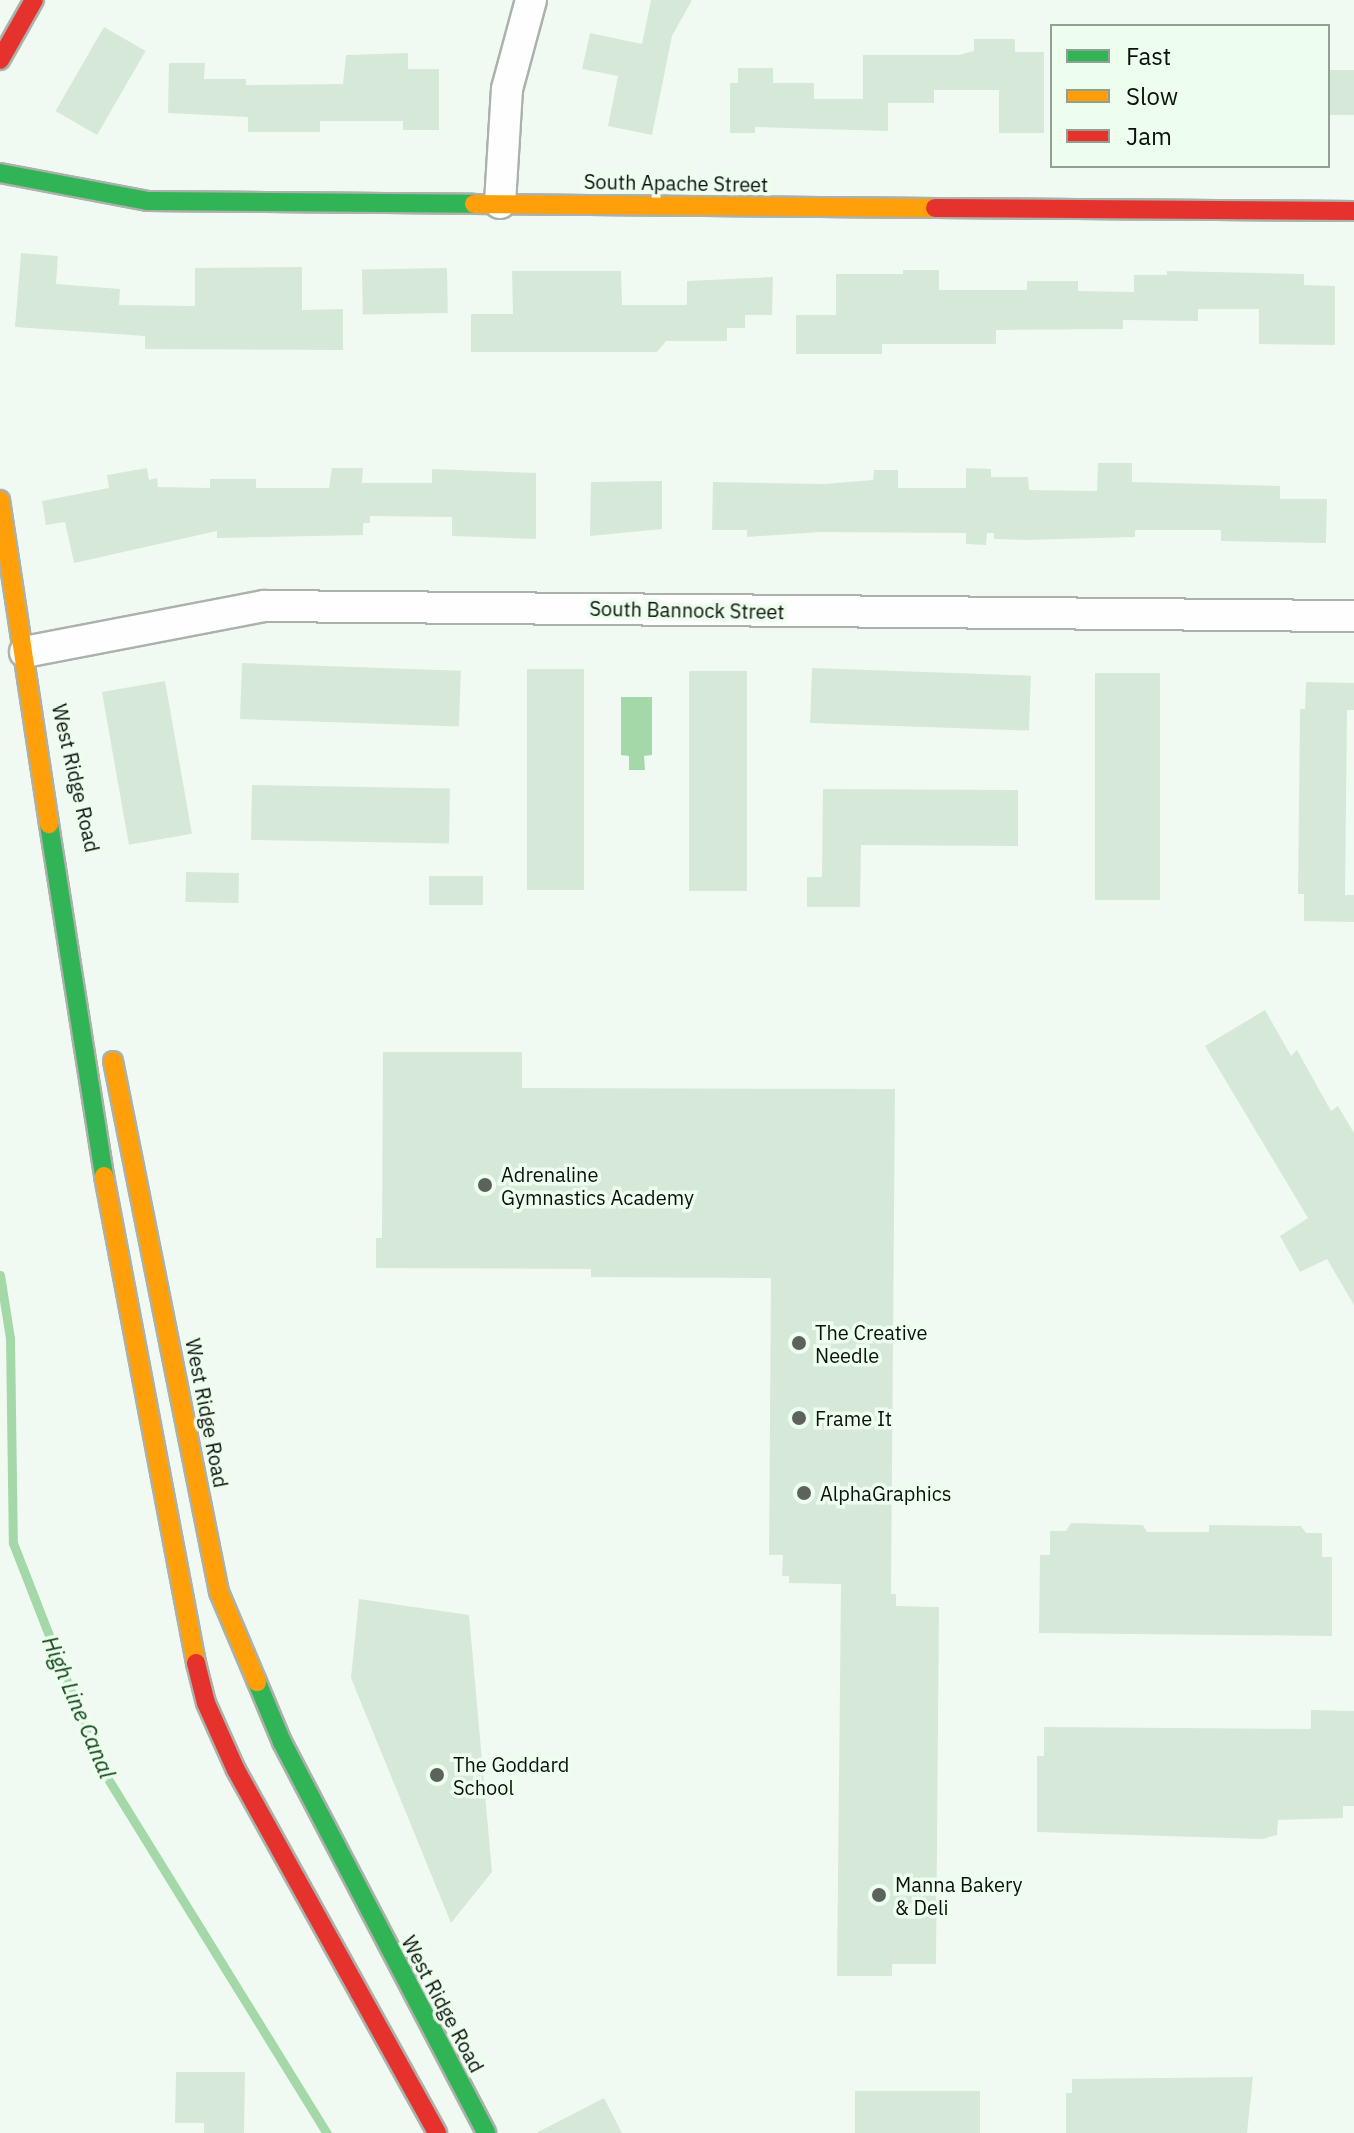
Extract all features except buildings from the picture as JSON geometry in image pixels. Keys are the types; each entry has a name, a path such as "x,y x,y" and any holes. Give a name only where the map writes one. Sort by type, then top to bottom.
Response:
{"street":[{"path":"0,60 34,0"},
{"path":"500,203 507,89 531,0"},
{"name":"South Apache Street","path":"0,173 148,201 1354,211"},
{"name":"West Ridge Road","path":"0,500 94,1121 181,1607 206,1703 242,1782 437,2133"},
{"name":"South Bannock Street","path":"25,652 264,606 1354,616"},
{"name":"West Ridge Road","path":"25,652 82,908"},
{"name":"West Ridge Road","path":"109,1042 219,1592 282,1742 486,2133"}],"shaded area":[{"path":"621,697 652,697 652,755 644,756 645,770 629,770 629,756 621,755"}],"waterway":[{"name":"High Line Canal","path":"0,1275 10,1338 13,1543 100,1766 327,2133"}],"traffic: fast":[{"path":"0,173 148,201 474,204"},
{"path":"49,824 104,1176"},
{"path":"257,1682 282,1742 486,2133"}],"traffic: slow":[{"path":"474,204 935,208"},
{"path":"0,500 49,824"},
{"path":"113,1061 219,1592 257,1682"},
{"path":"104,1176 196,1663"}],"traffic: jam":[{"path":"0,60 34,0"},
{"path":"935,208 1354,211"},
{"path":"196,1663 206,1703 236,1770 437,2133"}],"place":[{"name":"Adrenaline Gymnastics Academy","path":"485,1185"},
{"name":"The Creative Needle","path":"799,1343"},
{"name":"Frame It","path":"799,1418"},
{"name":"AlphaGraphics","path":"804,1493"},
{"name":"The Goddard School","path":"437,1775"},
{"name":"Manna Bakery & Deli","path":"879,1895"}]}
